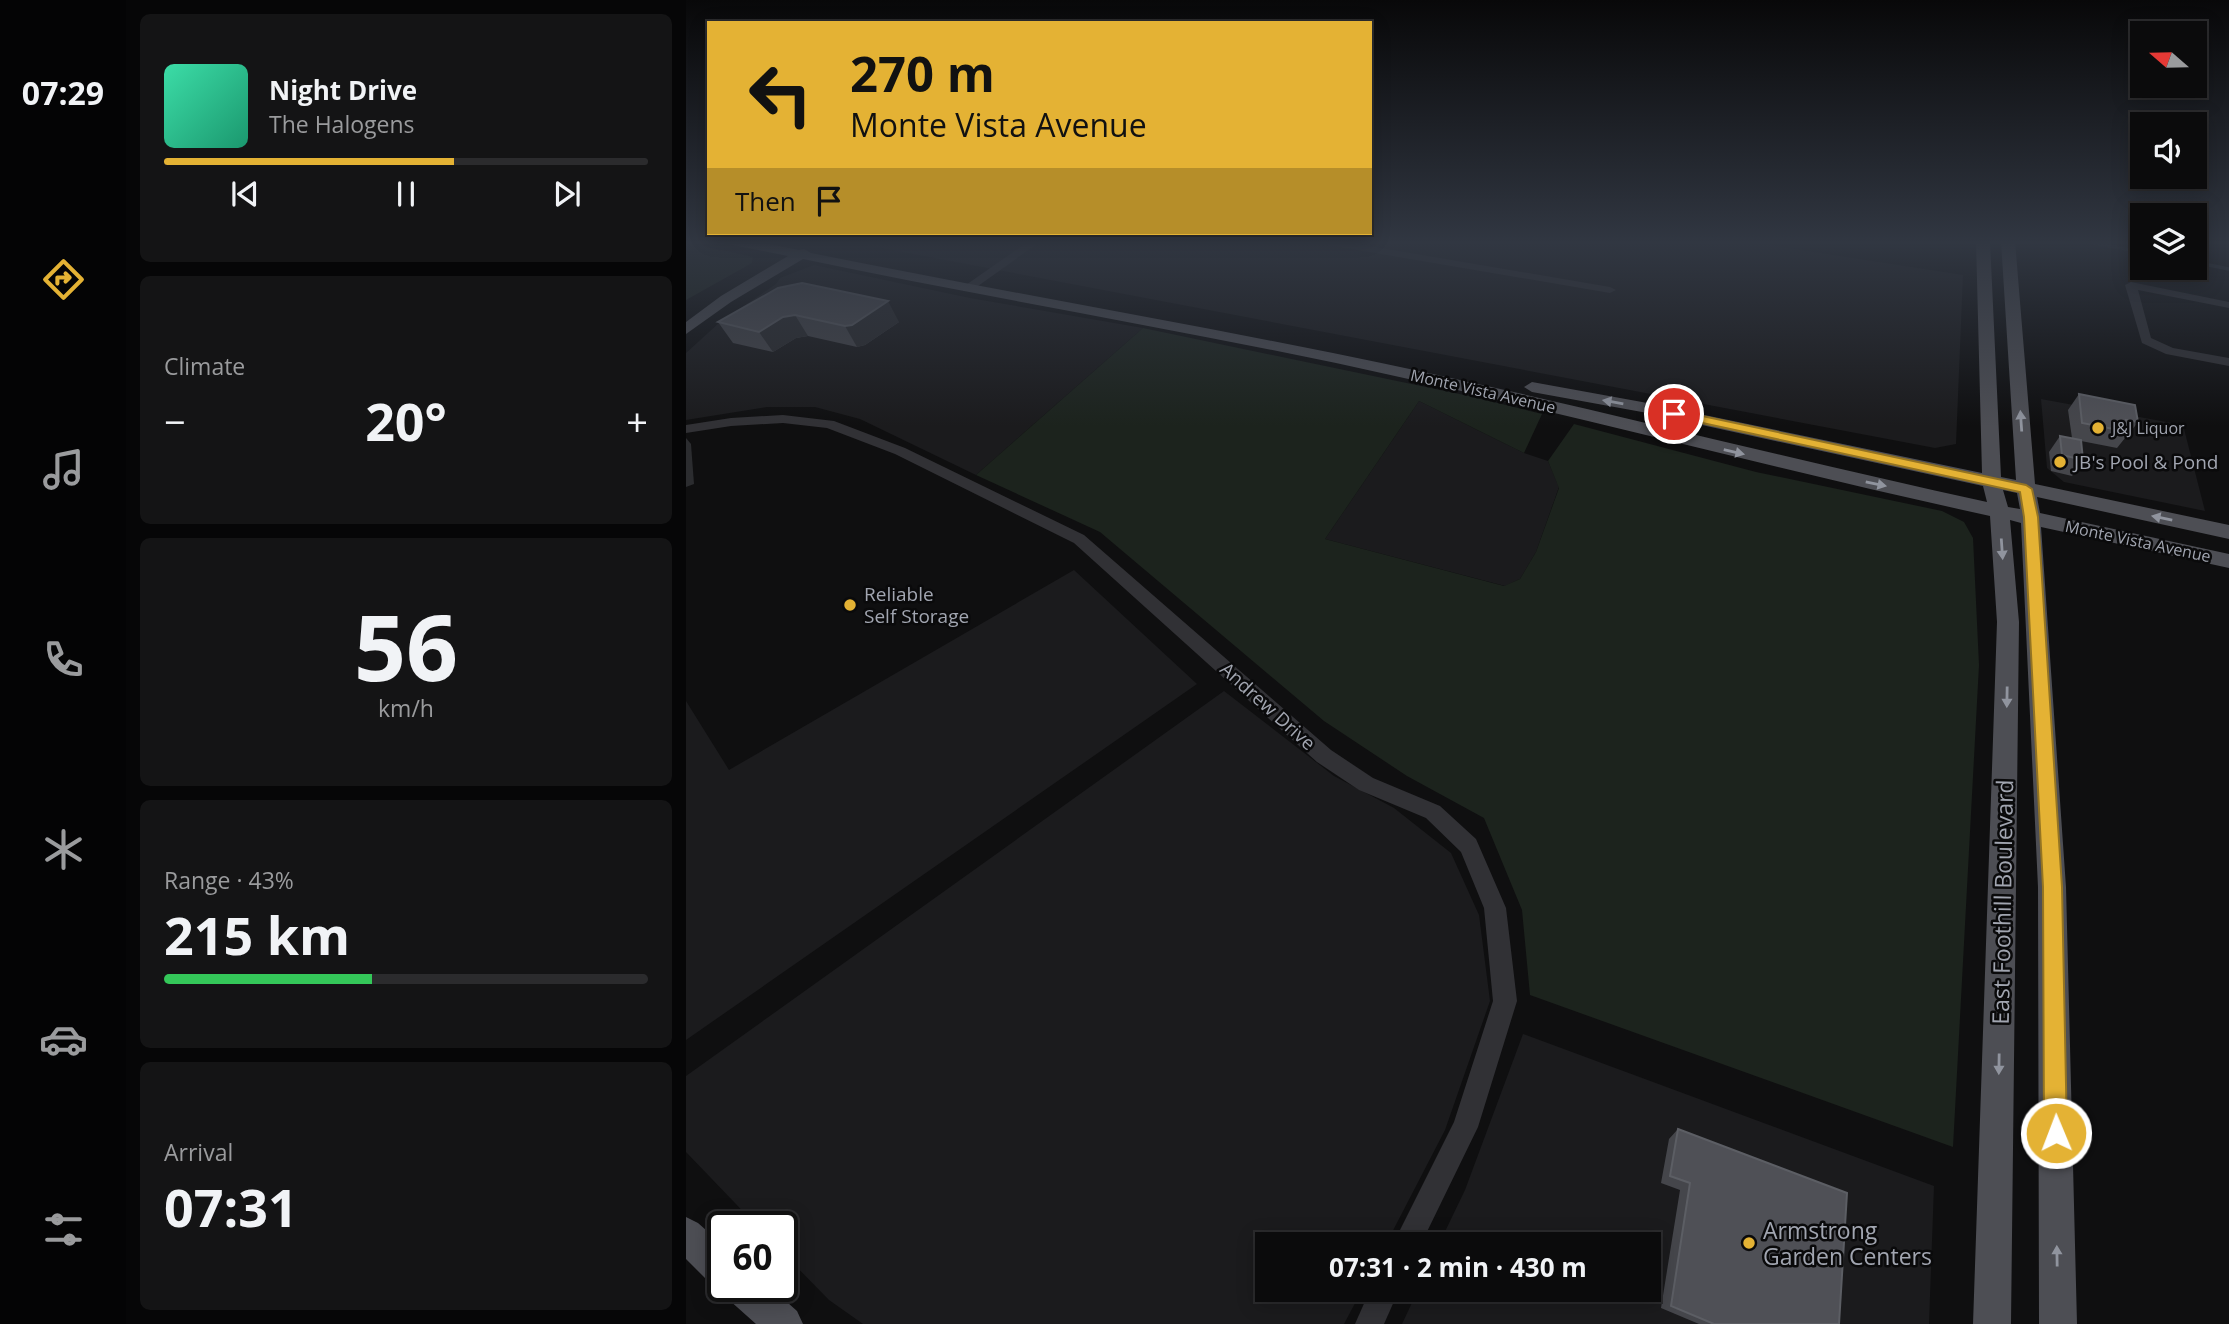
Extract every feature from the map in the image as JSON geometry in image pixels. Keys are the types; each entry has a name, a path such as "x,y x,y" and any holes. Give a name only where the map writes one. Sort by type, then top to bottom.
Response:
{"main road":[{"path":"686,312 702,303"},
{"path":"686,329 721,303"},
{"name":"Monte Vista Avenue","path":"1066,303 1334,358 1558,408 1809,470 2229,561"},
{"name":"Monte Vista Avenue","path":"1077,303 1642,407 2229,532"},
{"name":"East Foothill Boulevard","path":"1985,303 1992,481 1999,511 2008,622 1992,1324"},
{"path":"1996,303 2002,329 2015,340"},
{"path":"2012,303 2026,489 2031,517 2052,887 2058,1324"},
{"path":"686,1235 707,1255"},
{"path":"759,1302 784,1324"}],"street":[{"path":"2136,303 2146,340 2155,346 2229,362"},
{"name":"Andrew Drive","path":"686,429 731,422 783,419 829,424 900,451 1079,539 1324,756 1366,784 1433,812 1469,846 1495,908 1505,1001 1465,1127 1413,1232"},
{"path":"1368,1324 1379,1302"}],"shaded area":[{"path":"748,303 998,303 1143,328 976,475 860,419 815,407 767,407 686,420 686,353 720,322"},
{"path":"1170,303 1962,303 1956,444 1935,448"},
{"path":"1143,328 1469,396 1542,414 1524,453 1419,401 1325,539 1504,586 1520,579 1536,552 1559,488 1548,461 1574,424 1756,472 1942,511 1964,522 1973,538 1979,665 1953,1147 1530,995 1522,910 1484,818 1407,776 1324,721 1100,532 976,475"},
{"path":"2041,399 2183,425 2205,511 2064,482 2047,468"},
{"path":"1419,401 1524,453 1548,461 1559,487 1536,552 1520,579 1505,586 1325,539"},
{"path":"1074,570 1197,684 686,1040 686,701 729,770"},
{"path":"1224,691 1334,776 1394,808 1451,853 1479,915 1490,1001 1445,1130 1392,1232 1255,1232 1255,1302 1356,1302 1344,1324 863,1324 829,1300 798,1268 798,1211 743,1211 686,1152 686,1076"},
{"path":"1523,1034 1934,1186 1929,1324 1402,1324 1412,1302 1661,1302 1661,1232 1445,1232 1465,1190"}],"building":[{"path":"752,303 885,303 852,325 845,326 795,315 783,317 759,332 718,322"},
{"path":"2079,394 2135,405 2138,422 2126,420 2129,432 2082,423"},
{"path":"2060,436 2081,440 2083,460 2062,455"},
{"name":"Armstrong Garden Centers","path":"1678,1129 1847,1193 1839,1324 1714,1324 1671,1306 1690,1183 1670,1176"}],"place":[{"name":"J&J Liquor","path":"2098,428"},
{"name":"JB's Pool & Pond","path":"2060,462"},
{"name":"Reliable Self Storage","path":"850,605"},
{"name":"Armstrong Garden Centers","path":"1749,1243"}],"route":[{"path":"1674,414 2026,489 2031,517 2046,756 2052,887 2056,1133"}]}
